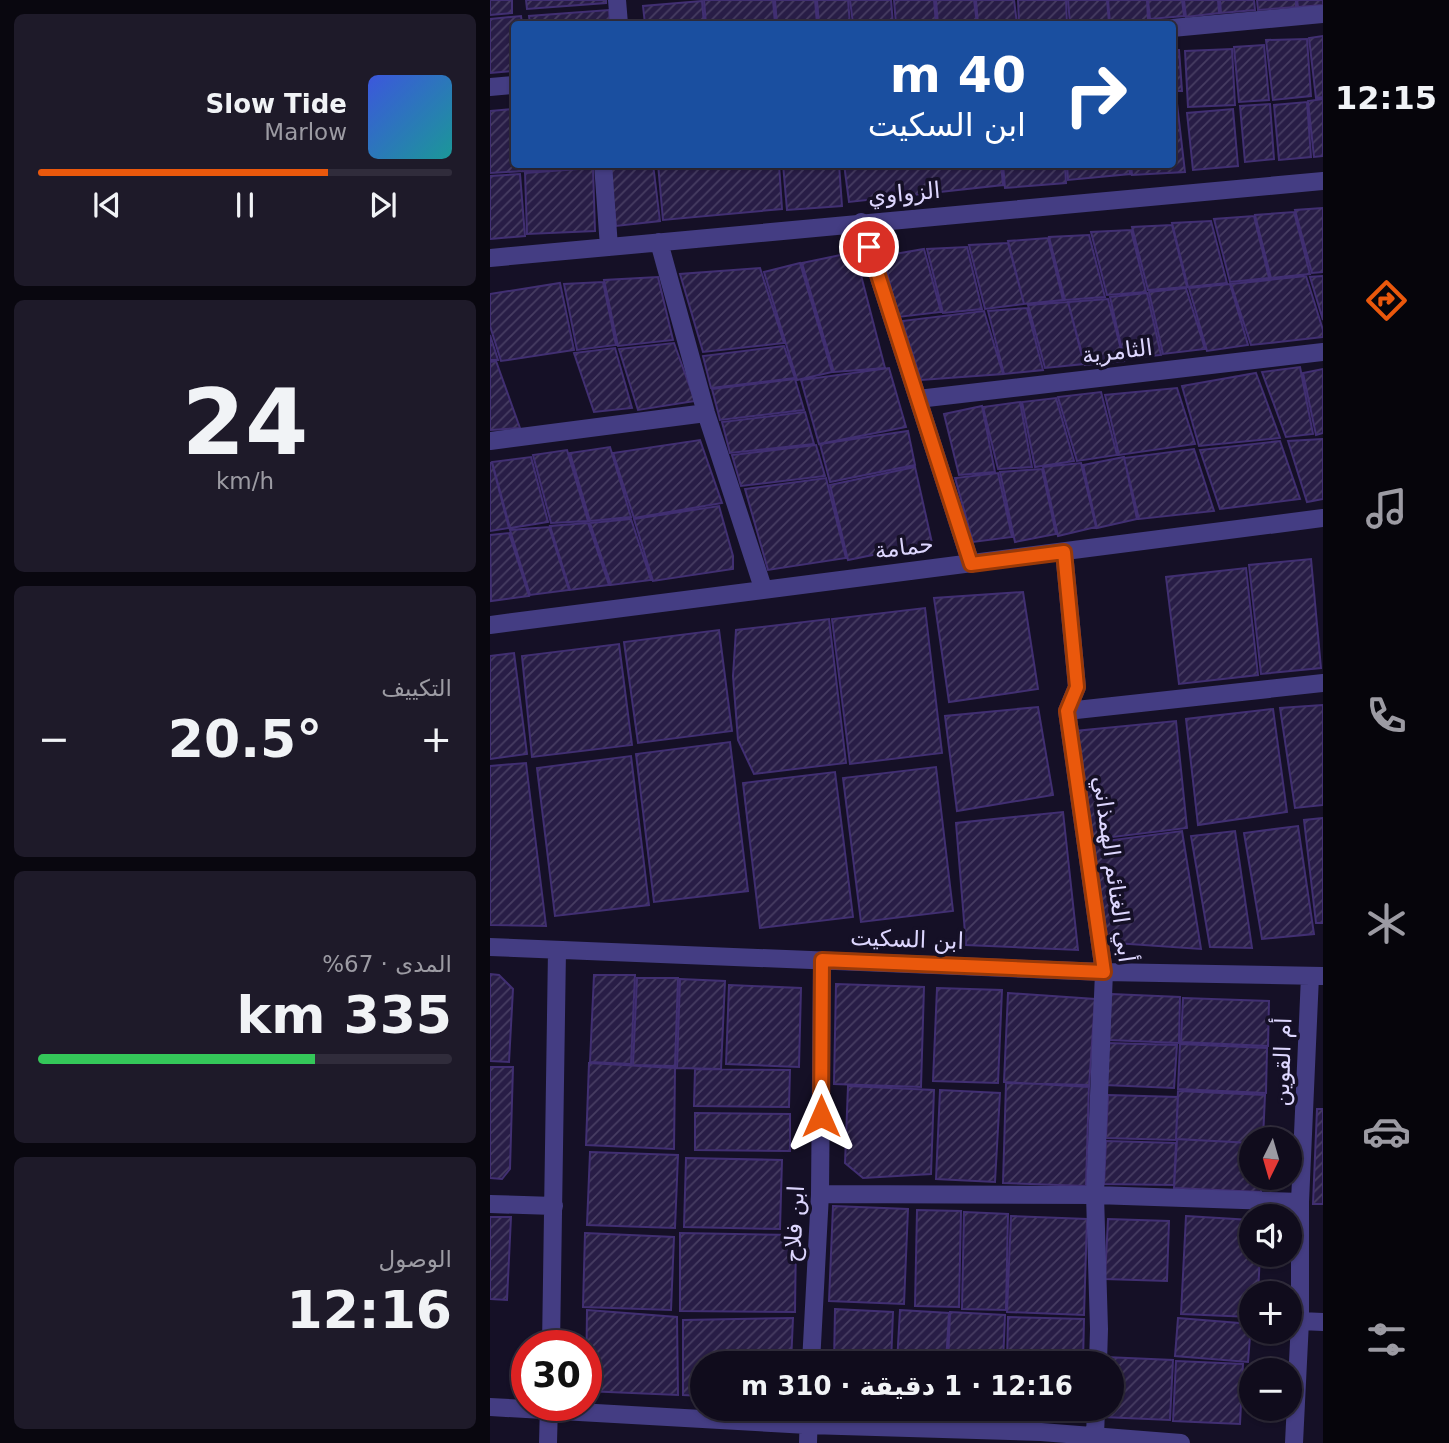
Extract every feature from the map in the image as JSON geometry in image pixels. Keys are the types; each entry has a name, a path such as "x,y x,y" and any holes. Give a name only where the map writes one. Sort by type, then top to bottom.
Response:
{"street":[{"path":"617,0 619,21"},
{"path":"1176,28 1323,14"},
{"path":"490,87 511,85"},
{"path":"603,168 609,247"},
{"name":"الزواوي","path":"490,258 1323,181"},
{"path":"860,222 971,564"},
{"path":"659,242 706,413 763,588"},
{"name":"الثامرية","path":"918,400 1323,352"},
{"path":"490,441 706,413"},
{"name":"حمامة","path":"490,625 1323,518"},
{"name":"أبي الغنائم الهمذاني","path":"1064,552 1077,687 1067,711 1104,972 1095,1195 1098,1351"},
{"path":"1067,711 1323,683"},
{"name":"ابن السكيت","path":"490,947 1104,972 1316,976"},
{"path":"551,1330 557,950"},
{"name":"ابن فلاح","path":"812,1351 820,1194 822,960"},
{"name":"أم القوين","path":"1300,1281 1300,1202 1316,976"},
{"path":"820,1194 1095,1195 1300,1202"},
{"path":"490,1204 554,1206"},
{"path":"1302,1321 1323,1322"},
{"name":"أم القوين","path":"1294,1443 1299,1344"},
{"path":"490,1408 511,1408"},
{"path":"602,1412 808,1426 1040,1438 1095,1436 1181,1443"},
{"path":"548,1443 549,1421"},
{"path":"1095,1436 1096,1421"}],"building":[{"path":"490,0 512,0 512,13 490,15"},
{"path":"526,0 606,0 606,3 527,9"},
{"path":"704,0 773,0 775,21 706,21"},
{"path":"775,0 815,0 817,21 777,21"},
{"path":"817,0 848,0 850,21 819,21"},
{"path":"850,0 891,0 893,21 853,21"},
{"path":"894,0 934,0 936,21 896,21"},
{"path":"936,0 974,0 977,21 938,21"},
{"path":"976,0 1014,0 1017,21 978,21"},
{"path":"1018,0 1066,0 1067,21 1019,21"},
{"path":"1068,0 1107,0 1109,21 1070,21"},
{"path":"1108,0 1147,0 1148,20 1110,21"},
{"path":"1148,0 1182,0 1184,16 1150,19"},
{"path":"1184,0 1218,0 1219,13 1186,17"},
{"path":"1220,0 1254,0 1255,10 1221,13"},
{"path":"1257,0 1296,0 1296,7 1258,10"},
{"path":"1297,0 1323,0 1323,5 1298,7"},
{"path":"702,1 704,21 645,21 643,6"},
{"path":"609,10 610,21 530,21 529,16"},
{"path":"521,16 522,21 511,21 511,71 490,73 490,19"},
{"path":"1323,36 1323,97 1316,98 1309,38"},
{"path":"1307,39 1311,96 1273,100 1266,40"},
{"path":"1264,45 1269,100 1239,102 1234,47"},
{"path":"1232,49 1235,105 1188,107 1185,51"},
{"path":"1176,50 1179,50 1182,91 1176,91"},
{"path":"1176,95 1185,172 1132,175 1131,168 1176,168"},
{"path":"1323,99 1323,156 1314,157 1308,101"},
{"path":"1307,102 1311,157 1279,160 1274,105"},
{"path":"1270,104 1274,159 1245,162 1240,106"},
{"path":"511,109 511,168 523,168 523,171 490,173 490,111"},
{"path":"1233,109 1238,166 1193,170 1187,113"},
{"path":"525,168 565,168 525,171"},
{"path":"593,168 595,231 527,234 525,173"},
{"path":"609,168 653,168 660,221 616,226"},
{"path":"658,168 779,168 782,209 663,220"},
{"path":"783,168 839,168 842,206 787,210"},
{"path":"845,168 1001,168 1003,185 849,202"},
{"path":"1003,168 1065,168 1066,183 1005,188"},
{"path":"1067,168 1129,168 1130,174 1068,180"},
{"path":"520,174 525,236 490,239 490,176"},
{"path":"1323,208 1323,272 1312,273 1295,210"},
{"path":"1294,212 1310,274 1271,278 1255,215"},
{"path":"1254,216 1269,278 1230,282 1214,219"},
{"path":"1211,221 1227,283 1188,287 1172,223"},
{"path":"1172,225 1187,287 1148,290 1132,227"},
{"path":"1131,230 1146,292 1107,295 1091,232"},
{"path":"1089,235 1105,297 1065,300 1049,237"},
{"path":"1048,238 1063,300 1024,304 1008,241"},
{"path":"1008,243 1024,304 985,309 969,245"},
{"path":"967,247 982,309 943,313 927,249"},
{"path":"924,249 941,312 898,317 883,256"},
{"path":"855,252 885,368 834,372 802,263"},
{"path":"800,263 832,372 797,380 764,272"},
{"path":"760,268 784,343 703,352 680,274"},
{"path":"1306,276 1323,337 1251,345 1231,284"},
{"path":"1323,276 1323,320 1310,277"},
{"path":"658,277 673,340 618,346 604,280"},
{"path":"603,282 616,345 577,350 564,284"},
{"path":"560,283 574,350 501,361 490,326 490,294"},
{"path":"1230,284 1248,345 1207,351 1189,288"},
{"path":"1186,288 1205,349 1163,354 1149,292"},
{"path":"1147,293 1161,355 1124,359 1110,297"},
{"path":"1108,299 1124,361 1085,365 1068,302"},
{"path":"1068,302 1084,364 1045,368 1028,305"},
{"path":"1027,308 1043,370 1004,374 988,311"},
{"path":"984,311 1003,374 921,380 902,321"},
{"path":"490,335 498,360 490,360"},
{"path":"674,343 695,401 638,410 619,349"},
{"path":"784,346 795,378 711,388 703,356"},
{"path":"615,348 632,408 594,412 574,353"},
{"path":"496,361 520,428 490,430 490,362"},
{"path":"1300,367 1313,434 1286,437 1262,372"},
{"path":"889,368 906,427 819,444 801,380"},
{"path":"1323,369 1323,433 1316,435 1303,373"},
{"path":"1256,373 1280,438 1199,446 1182,386"},
{"path":"795,379 804,410 720,420 712,389"},
{"path":"1177,388 1195,444 1119,455 1105,395"},
{"path":"1101,392 1117,455 1077,461 1058,397"},
{"path":"1056,398 1074,461 1035,467 1022,402"},
{"path":"1020,402 1032,467 998,469 983,407"},
{"path":"982,406 995,472 959,475 944,414"},
{"path":"805,412 814,444 730,453 722,422"},
{"path":"908,431 915,465 830,482 820,444"},
{"path":"1323,439 1323,499 1307,502 1288,441"},
{"path":"700,440 722,503 634,518 613,453"},
{"path":"1280,441 1300,499 1220,509 1200,450"},
{"path":"816,445 825,476 741,486 732,455"},
{"path":"610,447 631,517 590,521 570,453"},
{"path":"1194,449 1214,511 1139,519 1124,458"},
{"path":"567,450 588,521 551,523 533,455"},
{"path":"531,457 548,522 510,528 492,462"},
{"path":"1124,457 1137,519 1097,528 1083,465"},
{"path":"490,463 509,528 490,531"},
{"path":"1081,463 1096,527 1058,536 1043,467"},
{"path":"915,467 932,543 848,560 830,485"},
{"path":"1042,469 1056,534 1015,542 1000,472"},
{"path":"998,473 1012,537 973,542 955,478"},
{"path":"826,478 846,558 768,570 745,489"},
{"path":"719,506 733,556 733,569 653,581 634,519"},
{"path":"631,519 651,580 611,585 590,523"},
{"path":"588,523 609,585 570,590 550,526"},
{"path":"549,527 569,590 530,595 510,530"},
{"path":"509,533 529,596 491,601 490,535"},
{"path":"1311,559 1321,668 1261,674 1249,565"},
{"path":"1246,568 1258,675 1179,684 1166,577"},
{"path":"1023,592 1038,689 949,702 934,598"},
{"path":"925,608 942,753 850,764 832,619"},
{"path":"829,619 846,763 754,774 738,740 733,676 736,630"},
{"path":"719,630 732,731 638,743 624,642"},
{"path":"619,644 632,745 532,757 522,656"},
{"path":"514,653 527,754 490,759 490,656"},
{"path":"1323,705 1323,805 1295,808 1280,708"},
{"path":"1038,707 1053,795 957,811 945,716"},
{"path":"1273,709 1287,812 1198,825 1186,719"},
{"path":"1176,721 1187,828 1088,840 1075,731"},
{"path":"730,742 748,891 654,902 636,754"},
{"path":"631,756 649,905 555,916 537,768"},
{"path":"526,763 546,926 490,925 490,766"},
{"path":"936,767 953,911 861,922 843,778"},
{"path":"835,772 853,917 760,928 743,783"},
{"path":"1063,812 1078,950 966,945 956,823"},
{"path":"1323,818 1323,923 1316,923 1304,820"},
{"path":"1298,826 1314,934 1262,939 1244,833"},
{"path":"1182,831 1201,949 1101,942 1090,843"},
{"path":"1235,831 1252,948 1210,947 1191,836"},
{"path":"490,974 499,975 513,989 509,1062 490,1061"},
{"path":"594,975 635,975 631,1064 590,1062"},
{"path":"637,978 678,978 675,1066 633,1065"},
{"path":"680,979 725,981 721,1069 677,1068"},
{"path":"836,984 924,987 921,1087 834,1084"},
{"path":"729,985 801,988 799,1067 726,1064"},
{"path":"937,988 1002,990 998,1083 933,1081"},
{"path":"1008,993 1095,999 1089,1087 1004,1082"},
{"path":"1111,994 1180,997 1179,1043 1109,1040"},
{"path":"1183,998 1269,1001 1268,1046 1181,1042"},
{"path":"1107,1043 1177,1045 1174,1088 1105,1085"},
{"path":"1180,1044 1267,1048 1266,1093 1178,1089"},
{"path":"589,1063 675,1068 674,1149 586,1145"},
{"path":"490,1067 513,1067 510,1169 502,1179 490,1178"},
{"path":"695,1069 790,1070 789,1107 694,1106"},
{"path":"1006,1083 1089,1085 1086,1186 1003,1183"},
{"path":"848,1086 934,1090 931,1174 863,1178 845,1163"},
{"path":"940,1090 1000,1093 995,1182 936,1179"},
{"path":"1178,1091 1265,1095 1264,1127 1239,1127 1239,1142 1176,1139"},
{"path":"1108,1095 1178,1097 1176,1140 1106,1138"},
{"path":"1317,1109 1323,1109 1323,1204 1313,1204"},
{"path":"695,1113 790,1114 790,1151 695,1150"},
{"path":"1177,1139 1239,1142 1239,1190 1261,1190 1261,1192 1174,1188"},
{"path":"1106,1141 1176,1143 1174,1185 1104,1184"},
{"path":"590,1152 678,1155 675,1228 587,1225"},
{"path":"686,1158 782,1160 780,1229 684,1227"},
{"path":"833,1206 908,1209 904,1304 829,1301"},
{"path":"917,1210 961,1211 959,1307 915,1306"},
{"path":"964,1212 1008,1214 1006,1310 962,1309"},
{"path":"1011,1216 1087,1219 1084,1315 1007,1312"},
{"path":"1186,1216 1239,1219 1239,1267 1259,1267 1259,1281 1239,1281 1239,1316 1181,1314"},
{"path":"490,1217 511,1217 507,1300 490,1299"},
{"path":"1108,1219 1169,1221 1167,1281 1105,1279"},
{"path":"585,1233 674,1237 671,1310 583,1307"},
{"path":"680,1233 796,1235 795,1312 680,1311"},
{"path":"835,1309 893,1312 891,1351 834,1351"},
{"path":"587,1310 677,1317 678,1395 602,1392 602,1330 587,1330"},
{"path":"900,1310 949,1313 947,1351 898,1351"},
{"path":"950,1312 1005,1315 1004,1351 948,1351"},
{"path":"1008,1317 1084,1319 1083,1351 1007,1351"},
{"path":"793,1318 792,1351 690,1351 690,1395 683,1395 683,1320"},
{"path":"1178,1318 1239,1323 1239,1344 1249,1344 1248,1358 1239,1358 1239,1361 1175,1356"},
{"path":"1124,1358 1173,1360 1170,1420 1124,1418"},
{"path":"1176,1361 1239,1364 1240,1424 1173,1421"}],"route":[{"path":"821,1116 822,960 1104,972 1067,711 1077,687 1064,552 971,564 869,247"}]}
